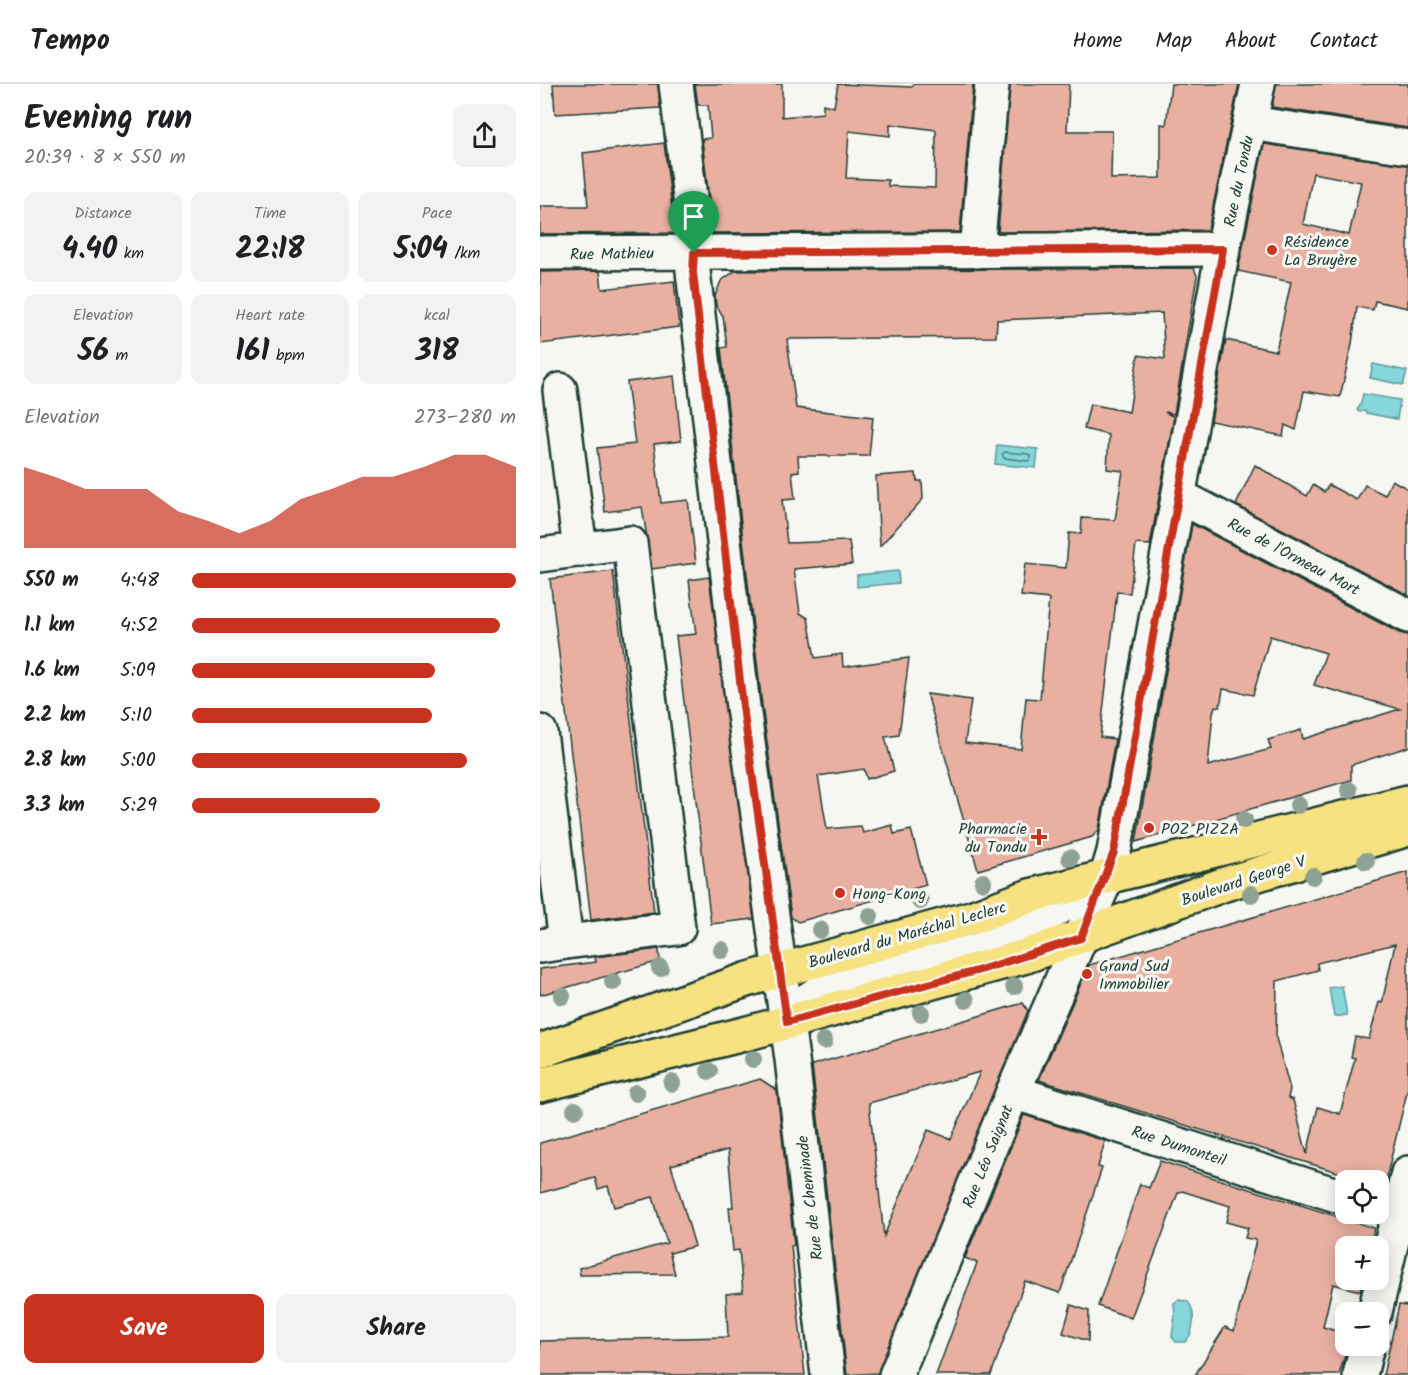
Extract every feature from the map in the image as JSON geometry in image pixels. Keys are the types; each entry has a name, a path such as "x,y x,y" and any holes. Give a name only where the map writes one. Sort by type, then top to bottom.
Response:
{"main road":[{"name":"Boulevard George V","path":"1106,879 1408,802"},
{"name":"Boulevard George V","path":"1081,938 1225,884 1408,829"},
{"name":"Boulevard du Maréchal Leclerc","path":"540,1051 780,970 971,918 1030,896 1106,879"},
{"path":"540,1086 989,967 1081,938"}],"street":[{"name":"Rue de Cheminade","path":"676,84 694,230 693,272 743,707 787,1022 828,1375"},
{"path":"977,251 992,84"},
{"name":"Rue du Tondu","path":"1106,879 1114,852 1223,249 1258,84"},
{"path":"1250,123 1408,147"},
{"name":"Rue Mathieu","path":"540,253 1223,249"},
{"path":"560,390 580,550"},
{"name":"Rue de l'Ormeau Mort","path":"1179,496 1408,615"},
{"path":"540,555 630,543 678,928 553,944 540,732"},
{"path":"914,987 976,951 1017,934 1106,879"},
{"name":"Rue Léo Saignat","path":"896,1375 1013,1092 1106,879"},
{"path":"787,1022 809,999 845,975 905,956 971,918"},
{"name":"Rue Dumonteil","path":"1013,1092 1335,1194"},
{"path":"1377,1302 1395,1213 1408,1173"},
{"path":"1360,1375 1365,1356"}],"water":[{"path":"1373,364 1407,371 1403,385 1370,378"},
{"path":"1363,394 1400,400 1397,419 1365,411 1359,412 1357,410"},
{"path":"997,445 1038,449 1036,468 995,464"},
{"path":"898,571 899,583 857,587 857,575"},
{"path":"1342,986 1347,1015 1334,1017 1329,988"},
{"path":"1178,1300 1187,1301 1193,1316 1191,1333 1185,1342 1176,1342 1172,1337 1174,1303"}],"building":[{"path":"553,84 658,84 660,108 555,114"},
{"path":"695,84 782,84 782,117 823,113 823,104 834,107 838,84 912,87 913,84 973,84 960,232 713,233 702,139 711,138 708,105 698,105","holes":["890,124 936,130 935,188 888,186 888,180 846,178 849,131 890,136"]},
{"path":"1010,84 1069,84 1067,131 1112,131 1111,179 1161,178 1161,124 1166,125 1171,84 1239,84 1208,230 998,232"},
{"path":"1276,84 1408,84 1408,128 1272,107"},
{"path":"664,143 675,233 540,234 540,206 588,206 583,153"},
{"path":"1264,144 1408,165 1408,308 1375,301 1373,310 1357,307 1352,344 1340,397 1304,391 1296,430 1285,425 1283,436 1211,421 1226,340 1276,351 1291,282 1238,271","holes":["1313,173 1361,182 1349,235 1303,224"]},
{"path":"1194,268 1197,276 1174,414 1165,412 1174,417 1150,545 1136,544 1130,593 1117,592 1100,737 1115,739 1099,830 1092,837 978,870 927,694 971,700 965,743 1021,749 1026,698 1040,699 1049,599 1021,596 1025,564 1066,568 1069,533 1081,534 1082,518 1115,520 1123,471 1107,469 1109,435 1084,429 1090,404 1129,412 1138,355 1165,359 1162,313 997,320 996,337 787,339 796,408 873,417 869,456 798,456 799,471 792,472 795,499 782,500 787,543 849,541 852,564 794,569 800,613 808,618 815,658 842,654 843,667 909,658 899,735 885,737 894,771 867,779 864,769 818,776 827,829 861,826 863,833 892,825 894,834 911,830 926,885 798,922 791,917 762,705 721,348 727,347 723,316 716,305 715,296 721,281 735,271"},
{"path":"600,271 602,289 674,281 679,327 540,344 540,272"},
{"path":"674,376 681,441 654,444 661,503 688,500 696,563 652,569 642,507 605,512 597,448 635,444 627,382"},
{"path":"1255,465 1307,496 1313,485 1324,492 1329,485 1357,500 1365,485 1385,495 1392,480 1408,489 1408,595 1236,505"},
{"path":"916,473 917,481 922,481 923,499 880,546 876,476"},
{"path":"1192,524 1399,633 1408,635 1408,747 1351,765 1351,780 1136,842","holes":["1270,636 1326,653 1314,685 1400,709 1303,739 1301,730 1268,740 1271,749 1208,766 1213,713 1215,706 1220,707 1223,689 1253,695"]},
{"path":"613,571 654,912 591,920 550,579"},
{"path":"709,577 754,919 711,924 676,636 696,634 689,580"},
{"path":"1408,872 1408,1088 1388,1170 1335,1171 1039,1080 1089,965","holes":["1395,944 1382,1003 1379,1002 1369,1039 1355,1037 1351,1057 1355,1058 1340,1114 1318,1107 1307,1154 1293,1100 1288,1098 1290,1089 1276,1038 1277,981 1318,970 1317,963"]},
{"path":"659,949 660,961 540,995 540,969 596,962 595,957"},
{"path":"1023,1003 1028,1011 878,1373 847,1375 812,1065","holes":["980,1072 951,1139 928,1130 884,1236 869,1103"]},
{"path":"760,1079 777,1090 805,1375 540,1375 540,1341 728,1337 726,1294 743,1292 739,1250 733,1251 729,1207 733,1207 728,1150 671,1165 695,1246 670,1253 669,1251 675,1274 580,1275 579,1268 667,1243 653,1197 614,1207 608,1186 598,1189 595,1178 540,1193 540,1143"},
{"path":"1024,1115 1105,1141 1098,1167 1102,1168 1060,1293 1025,1281 991,1375 936,1375 977,1263 965,1258"},
{"path":"1160,1161 1335,1216 1335,1224 1361,1224 1374,1228 1372,1236 1335,1236 1335,1285 1333,1284 1323,1327 1335,1331 1335,1356 1345,1356 1339,1375 1195,1375 1225,1327 1234,1331 1256,1240 1245,1238 1248,1228 1226,1222 1230,1206 1182,1191 1178,1193 1131,1318 1098,1306 1140,1184 1149,1188"},
{"path":"1071,1305 1089,1311 1088,1341 1063,1333"},
{"path":"1399,1305 1408,1306 1408,1375 1383,1375"}],"place":[{"name":"Résidence La Bruyère","path":"1272,250"},
{"name":"POZ PIZZA","path":"1149,828"},
{"name":"Pharmacie du Tondu","path":"1039,837"},
{"name":"Hong-Kong","path":"840,893"},
{"name":"Grand Sud Immobilier","path":"1087,974"}],"route":[{"path":"1223,249 1114,852 1106,879 1081,938 980,970 787,1022 743,707 693,272 694,253 712,251 1223,249"}]}
